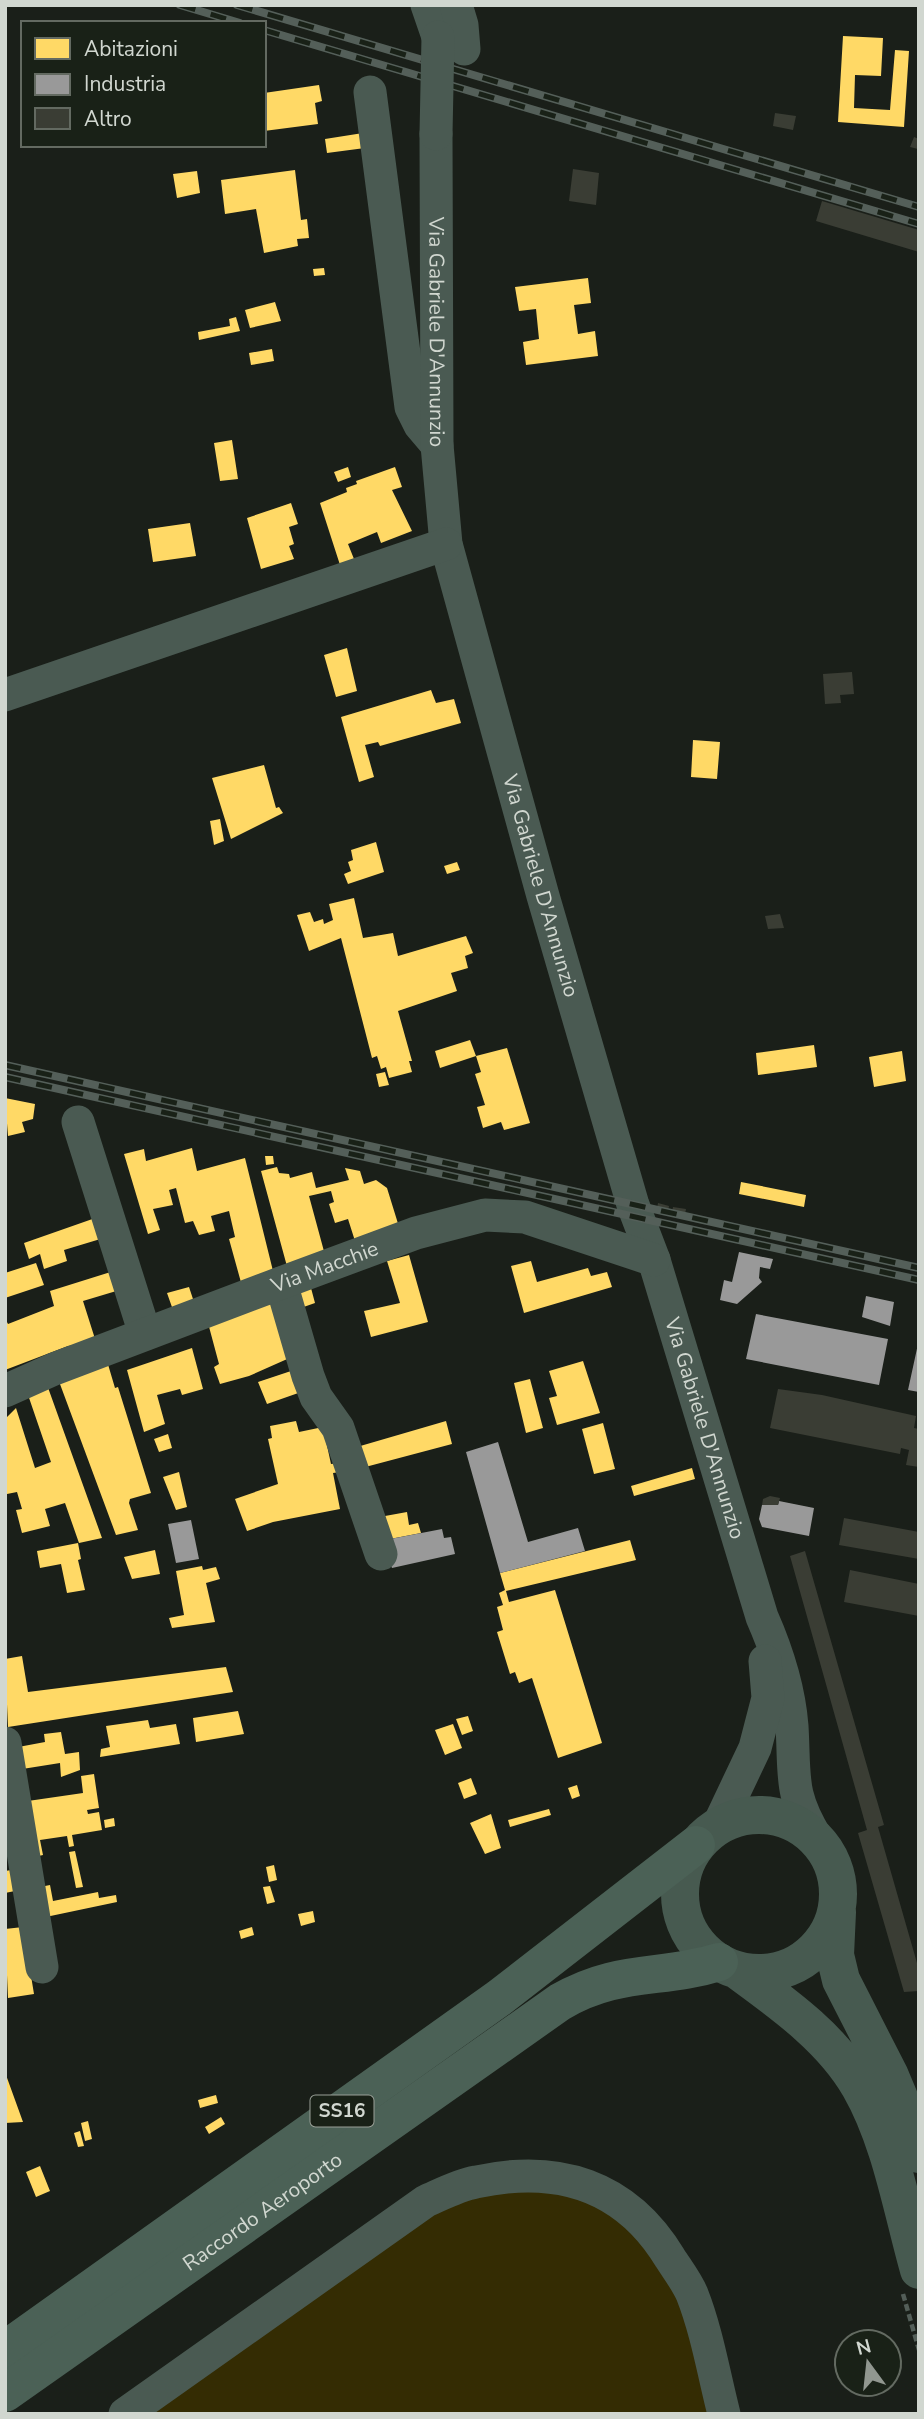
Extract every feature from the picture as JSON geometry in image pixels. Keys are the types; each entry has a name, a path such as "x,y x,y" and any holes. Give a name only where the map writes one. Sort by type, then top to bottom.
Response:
{"highway":[{"name":"Raccordo Aeroporto","path":"5,2350 499,1998 707,1836"},
{"name":"Raccordo Aeroporto","path":"5,2393 518,2030 585,1987 636,1975 728,1966"}],"main road":[{"path":"909,2277 875,2081 835,1955 838,1886 832,1861 817,1839 795,1823 770,1815 743,1816 707,1836 685,1863 680,1883 682,1914 695,1942 875,2081 908,2119 919,2154"},
{"path":"728,1966 763,1973 788,1968 810,1955 827,1936 837,1912"}],"street":[{"path":"427,5 451,43 462,25 456,5"},
{"name":"Via Gabriele D'Annunzio","path":"451,43 436,134 437,444 446,544 543,896 633,1205 654,1260 762,1617"},
{"path":"370,92 411,407 420,425 437,444"},
{"path":"5,695 446,544"},
{"path":"78,1122 145,1334"},
{"name":"Via Macchie","path":"5,1391 54,1368 416,1233 485,1215 525,1217 654,1260"},
{"path":"281,1283 308,1376 316,1397 338,1428 381,1554"},
{"path":"707,1836 755,1748 768,1698 762,1617"},
{"path":"762,1617 776,1649 788,1699 791,1763 798,1809 817,1839"},
{"path":"5,1744 42,1967"},
{"path":"125,2414 426,2201 474,2182 520,2175 565,2178 600,2188 654,2230 692,2294 724,2414"}],"path":[{"path":"909,2277 919,2350"}],"shaded area":[{"path":"515,2188 590,2202 626,2224 647,2246 678,2296 712,2414 148,2414 451,2203"}],"building: Abitazioni":[{"path":"843,36 883,38 881,76 855,75 854,108 890,110 895,50 909,51 904,127 838,122"},
{"path":"319,85 322,101 315,103 318,124 266,131 266,93"},
{"path":"363,133 365,148 327,153 325,139"},
{"path":"295,170 301,220 307,219 309,238 297,239 298,246 264,253 256,209 225,214 221,180"},
{"path":"197,171 200,193 177,198 173,174"},
{"path":"324,268 325,275 314,276 313,269"},
{"path":"588,278 591,303 574,305 578,334 595,331 598,356 526,365 523,342 539,339 536,309 519,311 515,287"},
{"path":"275,302 281,321 250,328 245,310"},
{"path":"236,317 240,331 199,340 198,332 230,326 229,319"},
{"path":"272,349 274,361 251,365 249,353"},
{"path":"232,440 238,479 220,481 214,443"},
{"path":"348,467 351,477 338,482 334,472"},
{"path":"395,467 402,487 392,490 412,531 381,543 377,532 348,544 356,564 341,568 320,503 347,492 346,488 357,484 356,481"},
{"path":"291,503 298,524 289,527 294,544 289,546 294,559 261,569 247,518"},
{"path":"190,523 196,556 153,562 148,529"},
{"path":"347,648 357,691 336,697 324,655"},
{"path":"431,690 436,703 454,699 461,723 380,746 378,742 365,745 374,777 359,782 341,717"},
{"path":"693,740 720,742 717,779 691,777"},
{"path":"264,765 276,808 279,807 283,813 231,839 212,778"},
{"path":"220,819 224,841 214,845 210,821"},
{"path":"376,842 384,872 348,884 344,874 351,871 348,862 353,860 351,850"},
{"path":"457,862 460,870 447,874 444,866"},
{"path":"354,898 363,938 393,933 398,956 466,936 473,953 465,956 468,968 451,973 457,991 398,1011 412,1061 409,1061 412,1072 389,1078 386,1067 381,1069 377,1056 372,1058 341,938 309,951 297,915 310,912 314,922 323,919 324,924 333,920 329,904"},
{"path":"470,1040 476,1056 440,1068 435,1051"},
{"path":"814,1045 817,1067 758,1075 756,1053"},
{"path":"507,1048 530,1123 504,1130 501,1122 483,1128 477,1107 485,1105 475,1074 481,1072 476,1056"},
{"path":"902,1051 906,1081 874,1087 869,1057"},
{"path":"385,1072 389,1085 379,1087 376,1074"},
{"path":"5,1098 35,1104 33,1119 22,1122 25,1132 8,1136"},
{"path":"192,1148 197,1171 245,1158 274,1275 242,1286 229,1239 235,1237 229,1211 211,1216 215,1231 199,1235 193,1221 185,1223 176,1188 169,1190 173,1205 153,1209 160,1230 148,1234 124,1154 144,1149 146,1161"},
{"path":"265,1156 273,1156 274,1164 266,1165"},
{"path":"277,1167 279,1173 289,1174 290,1178 312,1172 316,1188 349,1180 345,1168 360,1171 364,1184 376,1180 387,1188 400,1230 355,1241 348,1219 335,1223 329,1204 334,1202 331,1191 309,1196 325,1255 288,1270 261,1171"},
{"path":"741,1182 806,1195 804,1207 739,1194"},
{"path":"101,1216 107,1237 64,1250 67,1261 44,1269 40,1254 29,1259 24,1243"},
{"path":"409,1255 428,1322 371,1337 364,1311 400,1303 387,1261"},
{"path":"531,1261 537,1282 588,1268 591,1276 607,1272 612,1287 524,1313 511,1266"},
{"path":"36,1263 44,1285 5,1298 5,1273"},
{"path":"117,1270 123,1289 83,1301 96,1342 68,1346 5,1370 5,1318 8,1324 54,1306 50,1291"},
{"path":"189,1287 194,1302 173,1310 167,1293"},
{"path":"311,1288 315,1303 295,1310 290,1295"},
{"path":"277,1302 294,1356 249,1376 220,1384 214,1367 219,1364 208,1323"},
{"path":"192,1348 203,1389 182,1395 180,1389 157,1395 165,1424 144,1432 127,1370"},
{"path":"107,1361 115,1388 118,1387 151,1493 130,1499 138,1530 116,1535 57,1376"},
{"path":"583,1361 600,1413 557,1425 549,1398 557,1396 549,1371"},
{"path":"297,1369 304,1391 267,1404 258,1382"},
{"path":"530,1379 543,1428 526,1433 514,1383"},
{"path":"46,1382 102,1538 79,1543 65,1503 45,1509 50,1526 22,1533 16,1510 22,1509 17,1492 7,1494 5,1419 16,1408 35,1468 51,1462 26,1389"},
{"path":"296,1421 299,1432 323,1427 331,1464 338,1463 340,1472 333,1473 340,1509 273,1522 247,1531 235,1499 278,1484 268,1439 272,1438 270,1426"},
{"path":"446,1421 452,1444 354,1470 350,1449"},
{"path":"603,1423 615,1469 594,1474 582,1429"},
{"path":"168,1434 172,1448 159,1452 154,1439"},
{"path":"692,1468 695,1479 634,1496 631,1486"},
{"path":"179,1472 187,1507 176,1510 163,1477"},
{"path":"407,1512 409,1525 418,1523 421,1533 390,1539 385,1516"},
{"path":"630,1540 636,1560 506,1591 509,1602 555,1590 602,1743 558,1758 532,1678 519,1683 515,1672 510,1674 497,1632 503,1630 497,1607 503,1605 499,1593 505,1590 500,1573"},
{"path":"78,1543 81,1559 78,1560 85,1590 67,1593 61,1564 40,1568 37,1551"},
{"path":"155,1550 160,1574 132,1579 124,1557"},
{"path":"202,1566 203,1570 216,1567 220,1579 206,1583 215,1622 172,1628 169,1618 184,1615 176,1571"},
{"path":"22,1656 28,1692 226,1667 233,1692 8,1727 5,1659"},
{"path":"238,1711 244,1734 196,1742 193,1718"},
{"path":"468,1716 473,1731 462,1735 456,1719"},
{"path":"148,1720 150,1728 176,1724 180,1744 100,1757 101,1749 110,1747 106,1726"},
{"path":"453,1724 462,1748 445,1755 435,1730"},
{"path":"61,1732 65,1754 79,1752 80,1770 61,1777 60,1763 16,1770 13,1748 45,1742 44,1734"},
{"path":"94,1774 99,1808 87,1810 88,1814 99,1812 102,1830 72,1835 74,1846 69,1847 67,1836 40,1840 43,1855 30,1858 21,1802 83,1793 81,1776"},
{"path":"471,1778 477,1794 464,1799 458,1783"},
{"path":"577,1785 580,1796 572,1799 568,1788"},
{"path":"549,1809 551,1815 510,1827 508,1820"},
{"path":"491,1814 501,1848 485,1854 470,1823"},
{"path":"114,1818 115,1826 105,1828 104,1820"},
{"path":"75,1851 83,1887 76,1888 69,1852"},
{"path":"274,1865 277,1880 269,1882 266,1867"},
{"path":"18,1869 20,1890 5,1893 5,1871"},
{"path":"50,1885 53,1901 98,1892 99,1898 116,1895 117,1902 41,1918 35,1888"},
{"path":"270,1886 275,1902 267,1904 263,1887"},
{"path":"313,1911 315,1922 301,1926 298,1914"},
{"path":"23,1927 34,1994 8,1998 5,1929"},
{"path":"252,1927 254,1935 241,1939 239,1931"},
{"path":"6,2075 23,2122 5,2123"},
{"path":"216,2095 218,2103 200,2108 198,2100"},
{"path":"221,2117 225,2124 209,2134 205,2127"},
{"path":"88,2121 92,2139 85,2141 81,2123"},
{"path":"80,2131 84,2146 78,2147 74,2133"},
{"path":"40,2166 50,2191 36,2197 26,2172"}],"building: Industria":[{"path":"739,1252 773,1259 770,1269 760,1267 759,1278 762,1282 737,1304 720,1300 724,1280 732,1282"},
{"path":"866,1296 894,1302 890,1326 862,1317"},
{"path":"756,1314 888,1339 879,1385 746,1359"},
{"path":"919,1345 919,1392 908,1390"},
{"path":"498,1442 528,1542 578,1528 585,1551 500,1573 466,1452"},
{"path":"779,1501 814,1508 809,1536 762,1527 759,1519 762,1505 778,1505"},
{"path":"191,1520 199,1559 176,1563 168,1524"},
{"path":"442,1529 444,1538 451,1537 455,1554 392,1568 380,1541"}],"building: Altro":[{"path":"775,113 796,116 793,130 773,126"},
{"path":"914,137 919,139 918,149 910,147"},
{"path":"573,169 599,173 596,205 569,201"},
{"path":"822,201 919,230 919,252 816,221"},
{"path":"852,672 854,694 840,695 841,703 825,704 823,674"},
{"path":"780,914 784,928 768,929 765,916"},
{"path":"658,1203 669,1206 668,1211 657,1209"},
{"path":"673,1207 686,1209 685,1215 672,1212"},
{"path":"778,1389 822,1395 916,1416 914,1428 919,1429 919,1467 906,1465 909,1450 901,1448 900,1454 770,1428"},
{"path":"770,1496 780,1498 778,1505 762,1505 763,1499"},
{"path":"844,1518 919,1532 919,1559 839,1545"},
{"path":"805,1551 884,1825 878,1827 919,1970 919,1991 904,1992 858,1833 867,1830 790,1556"},
{"path":"850,1570 919,1584 919,1616 844,1602"}],"railway":[{"path":"180,5 233,21"},
{"path":"237,5 919,207"},
{"path":"266,31 919,224"},
{"path":"5,1065 919,1268"},
{"path":"5,1077 919,1280"}]}
